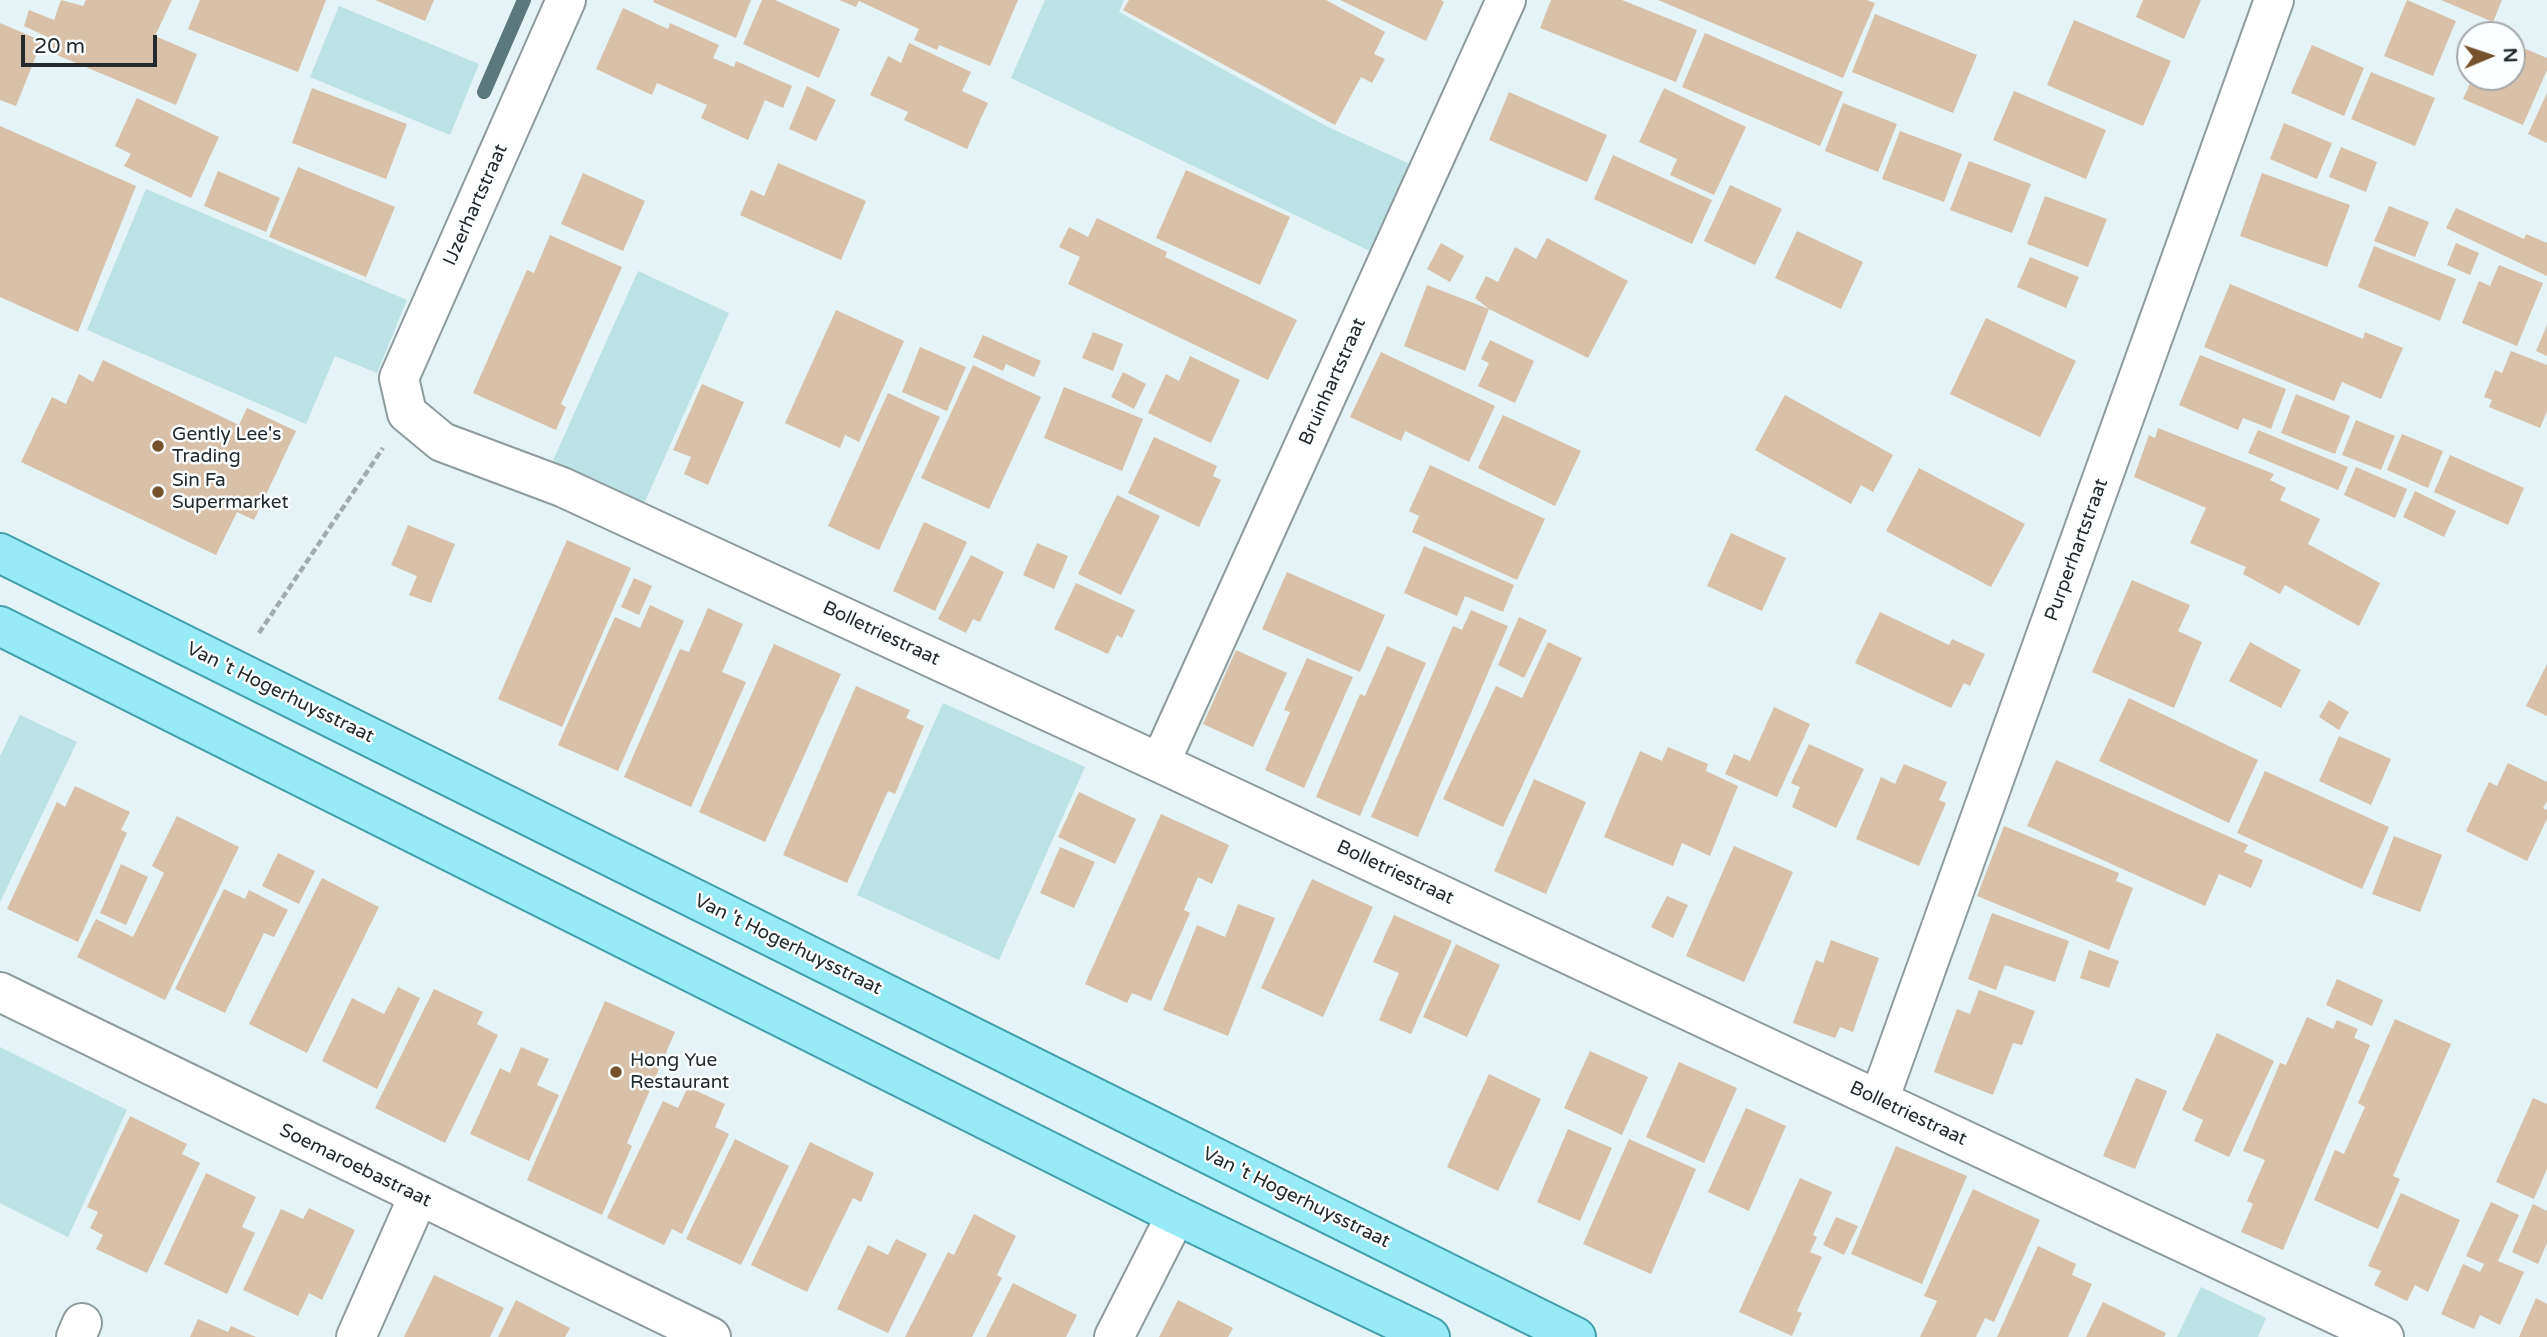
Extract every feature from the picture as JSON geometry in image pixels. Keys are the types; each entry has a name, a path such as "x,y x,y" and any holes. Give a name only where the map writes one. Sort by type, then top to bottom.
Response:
{"main road":[{"name":"Van 't Hogerhuysstraat","path":"0,553 1576,1337"},
{"path":"0,626 1176,1215 1430,1337"}],"street":[{"name":"IJzerhartstraat","path":"407,413 399,378 566,0"},
{"name":"Bruinhartstraat","path":"1160,763 1506,0"},
{"name":"Purperhartstraat","path":"1879,1100 2274,0"},
{"name":"Bolletriestraat","path":"407,413 442,442 562,487 1160,763 2384,1337"},
{"name":"Soemaroebastraat","path":"0,992 418,1197 712,1337"},
{"path":"356,1337 418,1197"},
{"path":"1114,1337 1176,1215"}],"path":[{"path":"235,670 407,413"}],"shaded area":[{"path":"1045,0 1124,0 1119,12 1330,128 1412,165 1374,253 1011,78"},
{"path":"339,6 479,64 450,135 310,77"},
{"path":"146,189 407,300 377,373 335,356 306,424 87,330"},
{"path":"638,271 729,313 643,506 551,465"},
{"path":"943,703 1085,767 999,960 857,895"},
{"path":"20,715 77,742 0,902 0,756"},
{"path":"0,1047 127,1110 68,1237 0,1203"},
{"path":"2201,1287 2266,1318 2258,1337 2177,1337"}],"building":[{"path":"61,0 83,6 86,0 172,0 155,36 197,54 176,105 50,52 54,40 24,26 29,10 54,20"},
{"path":"200,0 326,0 298,72 188,29"},
{"path":"375,0 434,0 425,21"},
{"path":"751,0 736,38 653,2"},
{"path":"762,0 775,0 840,29 819,78 743,44"},
{"path":"839,0 1018,0 990,66 939,45 937,50 914,40 919,29 859,1 856,7"},
{"path":"1129,0 1326,0 1385,32 1374,54 1385,59 1372,83 1361,77 1335,125 1123,10"},
{"path":"1340,0 1441,0 1444,2 1426,41"},
{"path":"1551,0 1622,0 1697,30 1676,82 1540,28"},
{"path":"1658,0 1867,0 1875,3 1843,78"},
{"path":"2143,0 2201,0 2184,39 2136,17"},
{"path":"2407,0 2456,21 2433,76 2384,56"},
{"path":"2441,0 2502,0 2493,21"},
{"path":"623,8 668,29 670,23 719,45 713,58 734,67 736,61 792,86 783,108 765,100 748,140 701,118 707,105 657,83 652,95 596,69"},
{"path":"1875,14 1977,55 1953,113 1852,72"},
{"path":"2074,20 2171,61 2143,126 2047,85"},
{"path":"0,23 42,41 16,106 0,100"},
{"path":"1705,33 1843,92 1820,146 1682,87"},
{"path":"909,43 971,72 962,91 988,103 967,149 904,120 908,112 870,95 888,56 901,63"},
{"path":"2312,45 2364,68 2344,116 2291,93"},
{"path":"2526,49 2547,58 2547,70 2523,125 2463,99 2467,91 2526,91"},
{"path":"2371,72 2435,98 2415,146 2351,119"},
{"path":"807,86 836,100 816,141 789,129"},
{"path":"312,88 407,124 386,179 292,143"},
{"path":"1664,88 1746,127 1714,195 1670,175 1677,159 1639,142"},
{"path":"2014,91 2106,130 2086,179 1993,140"},
{"path":"1509,92 1607,135 1587,182 1489,140"},
{"path":"2547,93 2547,143 2528,134"},
{"path":"137,98 219,137 191,198 124,166 131,154 115,146"},
{"path":"1843,103 1897,124 1878,172 1825,151"},
{"path":"2284,123 2332,143 2317,179 2270,159"},
{"path":"0,126 136,186 78,332 0,297"},
{"path":"1900,131 1962,154 1944,202 1882,179"},
{"path":"2341,147 2377,162 2366,192 2329,177"},
{"path":"1613,155 1712,200 1692,244 1594,199"},
{"path":"1969,161 2031,184 2012,233 1950,210"},
{"path":"778,163 866,201 841,260 740,215 751,190 764,196"},
{"path":"298,167 395,207 366,277 269,237"},
{"path":"1186,170 1290,217 1260,285 1156,238"},
{"path":"218,171 280,198 266,232 204,206"},
{"path":"583,173 645,201 623,251 561,224"},
{"path":"2262,173 2350,205 2327,267 2240,236"},
{"path":"1730,185 1782,209 1755,265 1704,241"},
{"path":"2045,196 2107,219 2088,267 2027,244"},
{"path":"2389,206 2429,222 2415,257 2374,241"},
{"path":"2456,208 2524,239 2526,234 2547,243 2547,276 2446,228"},
{"path":"1097,218 1167,252 1165,257 1297,320 1268,380 1068,284 1080,257 1059,247 1069,227 1088,237"},
{"path":"1797,231 1863,262 1841,309 1775,278"},
{"path":"550,235 622,267 561,404 566,407 556,430 473,393 527,270 534,273"},
{"path":"1547,238 1628,281 1588,358 1489,309 1475,298 1486,276 1498,282 1515,247 1536,259"},
{"path":"1441,243 1464,256 1450,282 1427,269"},
{"path":"2456,243 2479,253 2470,275 2447,265"},
{"path":"2374,246 2456,279 2440,321 2358,287"},
{"path":"2030,257 2079,277 2066,308 2017,287"},
{"path":"2499,265 2543,283 2517,346 2462,323 2479,281 2490,286"},
{"path":"2230,284 2363,339 2365,332 2403,348 2381,399 2342,382 2334,401 2204,347"},
{"path":"1427,285 1489,309 1465,371 1404,346"},
{"path":"836,310 904,341 859,442 845,435 840,448 785,423"},
{"path":"1986,318 2076,361 2040,437 1950,394"},
{"path":"2547,325 2547,356 2536,351"},
{"path":"1093,332 1123,344 1113,371 1082,358"},
{"path":"983,335 1041,361 1034,377 1006,364 1003,371 973,357"},
{"path":"1490,340 1534,361 1515,403 1478,386 1489,363 1481,359"},
{"path":"920,347 966,367 947,411 902,392"},
{"path":"2511,351 2547,365 2547,411 2540,428 2489,407 2492,400 2484,397 2495,370 2502,373"},
{"path":"1381,352 1495,406 1469,462 1405,431 1401,441 1350,417"},
{"path":"2200,355 2286,389 2271,429 2243,418 2238,430 2179,405"},
{"path":"1190,356 1240,380 1211,443 1148,413 1166,374 1179,381"},
{"name":"Gently Lee's Trading","path":"103,360 239,425 247,408 296,431 254,520 237,512 216,555 21,462 52,397 66,404 79,374 93,382"},
{"path":"973,365 1041,397 989,509 921,478"},
{"path":"1123,372 1146,384 1134,409 1111,397"},
{"path":"702,384 744,402 708,485 684,474 691,457 673,450"},
{"path":"1064,387 1143,419 1122,471 1044,438"},
{"path":"888,393 940,417 879,550 828,526"},
{"path":"2296,394 2350,416 2335,454 2281,433"},
{"path":"1785,395 1893,455 1873,492 1861,485 1851,504 1755,450"},
{"path":"1503,415 1581,451 1555,506 1478,468"},
{"path":"2356,420 2395,436 2381,470 2342,455"},
{"path":"2158,428 2274,474 2270,480 2286,488 2280,500 2320,519 2308,544 2380,583 2359,626 2285,585 2280,594 2243,574 2246,567 2190,543 2206,508 2134,477 2149,435 2155,438"},
{"path":"2258,430 2348,467 2338,490 2248,453"},
{"path":"2402,434 2443,451 2428,488 2387,470"},
{"path":"1154,437 1217,466 1213,476 1221,480 1199,527 1128,493"},
{"path":"2450,455 2524,488 2508,525 2434,492"},
{"path":"1430,465 1545,519 1517,580 1412,532 1419,516 1409,511"},
{"path":"2356,467 2407,489 2395,518 2344,495"},
{"path":"1919,468 2025,524 1991,587 1886,531"},
{"path":"2415,491 2456,511 2444,537 2403,517"},
{"path":"1117,495 1160,516 1121,595 1078,574"},
{"path":"924,522 967,542 935,611 893,591"},
{"path":"408,525 455,544 431,603 409,595 417,576 391,565"},
{"path":"1731,533 1786,558 1762,611 1707,586"},
{"path":"567,540 631,568 562,727 498,699"},
{"path":"1037,543 1068,556 1054,589 1023,575"},
{"path":"1424,546 1514,585 1503,612 1465,596 1457,616 1404,593"},
{"path":"971,555 1004,572 980,622 973,619 966,633 938,619"},
{"path":"1287,572 1385,615 1360,672 1262,629"},
{"path":"634,578 652,586 639,615 621,607"},
{"path":"2132,580 2190,605 2178,631 2202,642 2174,708 2092,672"},
{"path":"1076,583 1135,610 1122,638 1117,635 1108,654 1054,629"},
{"path":"650,605 684,621 618,771 558,745 615,617 640,628"},
{"path":"708,608 743,624 722,672 746,682 691,807 624,777 680,649 689,652"},
{"path":"1471,610 1508,626 1418,837 1371,817 1453,626 1462,630"},
{"path":"1880,612 1949,645 1952,639 1985,654 1970,686 1964,683 1951,708 1855,663"},
{"path":"1519,617 1547,630 1524,678 1498,665"},
{"path":"1548,642 1582,658 1503,827 1443,799 1496,686 1522,698"},
{"path":"2250,642 2301,670 2281,708 2229,681"},
{"path":"774,644 841,674 765,842 699,812"},
{"path":"1387,646 1426,663 1360,816 1316,797 1360,694 1365,696"},
{"path":"1236,650 1287,673 1253,747 1203,724"},
{"path":"1307,658 1353,677 1304,788 1265,770 1290,712 1284,710"},
{"path":"2547,664 2547,716 2526,706"},
{"path":"856,686 910,710 906,718 924,726 895,794 888,791 847,883 783,855"},
{"path":"2129,698 2258,760 2229,823 2099,761"},
{"path":"2329,700 2349,712 2339,730 2319,717"},
{"path":"1774,707 1810,724 1777,797 1725,774 1734,754 1750,761"},
{"path":"2339,736 2391,759 2371,805 2319,781"},
{"path":"1809,744 1864,769 1836,828 1792,807 1800,787 1791,783"},
{"path":"1668,747 1708,764 1706,771 1738,786 1710,856 1682,843 1673,866 1604,837 1640,751 1662,761"},
{"path":"2056,760 2248,845 2244,852 2263,860 2251,888 2219,874 2205,906 2027,826"},
{"path":"2508,763 2547,782 2547,801 2543,808 2547,810 2547,819 2527,861 2466,831 2489,782 2497,786"},
{"path":"1904,764 1947,782 1939,800 1946,803 1919,866 1856,839 1881,777 1895,784"},
{"path":"2265,771 2389,827 2362,889 2237,833"},
{"path":"1534,779 1586,802 1546,894 1494,871"},
{"path":"75,786 130,812 121,830 127,833 78,942 7,909 57,802 65,807"},
{"path":"1079,792 1136,819 1115,864 1058,837"},
{"path":"1161,814 1229,845 1212,884 1198,877 1184,910 1190,913 1151,1001 1132,993 1127,1003 1085,984"},
{"path":"177,816 239,847 165,1000 77,957 96,919 133,937 164,873 152,866"},
{"path":"2004,826 2119,873 2116,881 2133,888 2109,950 1977,896"},
{"path":"2394,836 2442,855 2420,912 2372,894"},
{"path":"1734,846 1793,872 1744,982 1686,956"},
{"path":"1060,847 1095,862 1074,908 1040,893"},
{"path":"278,853 315,871 299,904 262,886"},
{"path":"121,864 148,877 126,925 100,913"},
{"path":"322,878 379,907 307,1053 249,1024"},
{"path":"1312,879 1373,907 1323,1017 1261,988"},
{"path":"224,889 245,899 249,890 288,910 274,937 264,933 225,1013 175,989"},
{"path":"1667,896 1688,905 1673,938 1651,927"},
{"path":"1238,904 1275,918 1228,1036 1163,1010 1197,925 1225,937"},
{"path":"1992,913 2069,941 2055,982 2005,965 1996,990 1968,979"},
{"path":"1394,915 1452,941 1411,1034 1379,1020 1399,973 1373,962"},
{"path":"1831,940 1879,958 1853,1032 1840,1027 1835,1038 1793,1023 1816,960 1823,963"},
{"path":"1456,944 1500,965 1467,1037 1423,1017"},
{"path":"2089,950 2119,961 2109,988 2080,978"},
{"path":"2337,979 2383,1000 2372,1026 2326,1005"},
{"path":"398,987 420,998 377,1089 322,1061 352,998 384,1014"},
{"path":"434,989 483,1012 477,1024 498,1035 445,1143 375,1108"},
{"path":"1979,990 2035,1011 2022,1045 2013,1043 1993,1095 1934,1072 1957,1009 1970,1014"},
{"path":"605,1001 675,1032 627,1143 632,1146 602,1215 527,1180"},
{"path":"2307,1017 2333,1029 2337,1020 2358,1029 2354,1038 2370,1045 2283,1250 2241,1232 2253,1204 2247,1201 2265,1160 2243,1151 2280,1063 2286,1065"},
{"path":"2395,1019 2451,1044 2393,1176 2400,1179 2378,1229 2314,1200 2335,1150 2344,1154 2365,1107 2358,1103"},
{"path":"2217,1033 2274,1061 2229,1157 2194,1141 2203,1120 2182,1110"},
{"path":"521,1047 549,1059 537,1085 559,1095 529,1161 470,1134 500,1068 510,1073"},
{"path":"1590,1051 1648,1077 1622,1135 1564,1108"},
{"path":"1679,1062 1737,1088 1704,1163 1646,1137"},
{"path":"1489,1074 1541,1099 1498,1191 1447,1167"},
{"path":"2136,1078 2167,1091 2135,1169 2103,1156"},
{"path":"688,1087 725,1104 715,1127 729,1134 682,1234 672,1229 664,1245 607,1218 663,1101 678,1108"},
{"path":"2533,1098 2547,1104 2547,1169 2534,1199 2496,1182"},
{"path":"1746,1108 1786,1126 1749,1211 1708,1192"},
{"path":"130,1116 187,1144 182,1154 200,1163 147,1273 96,1249 103,1235 90,1228 98,1212 87,1207"},
{"path":"1568,1129 1612,1148 1580,1221 1537,1202"},
{"path":"735,1139 789,1166 741,1265 686,1239"},
{"path":"1629,1139 1696,1169 1651,1274 1583,1244"},
{"path":"810,1142 874,1173 861,1202 853,1198 807,1292 751,1265"},
{"path":"1896,1146 1967,1176 1922,1284 1851,1254"},
{"path":"206,1173 256,1197 242,1227 255,1233 227,1294 164,1264"},
{"path":"1800,1178 1832,1192 1813,1235 1817,1237 1810,1252 1822,1257 1797,1311 1802,1313 1792,1336 1739,1312"},
{"path":"1973,1189 2040,1220 1994,1322 1985,1318 1976,1337 1920,1337 1937,1301 1924,1296"},
{"path":"2401,1193 2460,1220 2428,1292 2415,1285 2407,1301 2374,1285 2381,1271 2368,1266"},
{"path":"2491,1202 2519,1215 2498,1261 2524,1272 2500,1325 2480,1315 2474,1329 2441,1314 2463,1264 2480,1272 2484,1264 2466,1256"},
{"path":"2533,1204 2547,1211 2547,1243 2538,1264 2512,1252"},
{"path":"309,1208 355,1230 322,1300 309,1293 298,1316 243,1290 281,1209 303,1219"},
{"path":"974,1214 1016,1236 997,1275 1002,1278 972,1337 905,1337 948,1252 954,1255"},
{"path":"1836,1217 1858,1226 1844,1255 1823,1245"},
{"path":"896,1239 927,1254 888,1333 837,1309 868,1245 888,1255"},
{"path":"2038,1246 2076,1264 2072,1275 2092,1284 2068,1337 1997,1337"},
{"path":"434,1275 504,1308 490,1337 404,1337"},
{"path":"1013,1283 1077,1315 1066,1337 986,1337"},
{"path":"2536,1298 2547,1304 2547,1337 2519,1337"},
{"path":"516,1300 570,1328 565,1337 498,1337"},
{"path":"1178,1300 1233,1328 1228,1337 1159,1337"},
{"path":"2103,1302 2166,1333 2164,1337 2086,1337"},
{"path":"198,1319 228,1332 231,1326 256,1337 190,1337"}],"waterway":[{"path":"484,92 524,0"}],"place":[{"name":"Gently Lee's Trading","path":"158,446"},
{"name":"Sin Fa Supermarket","path":"158,492"},
{"name":"Hong Yue Restaurant","path":"616,1072"}]}
